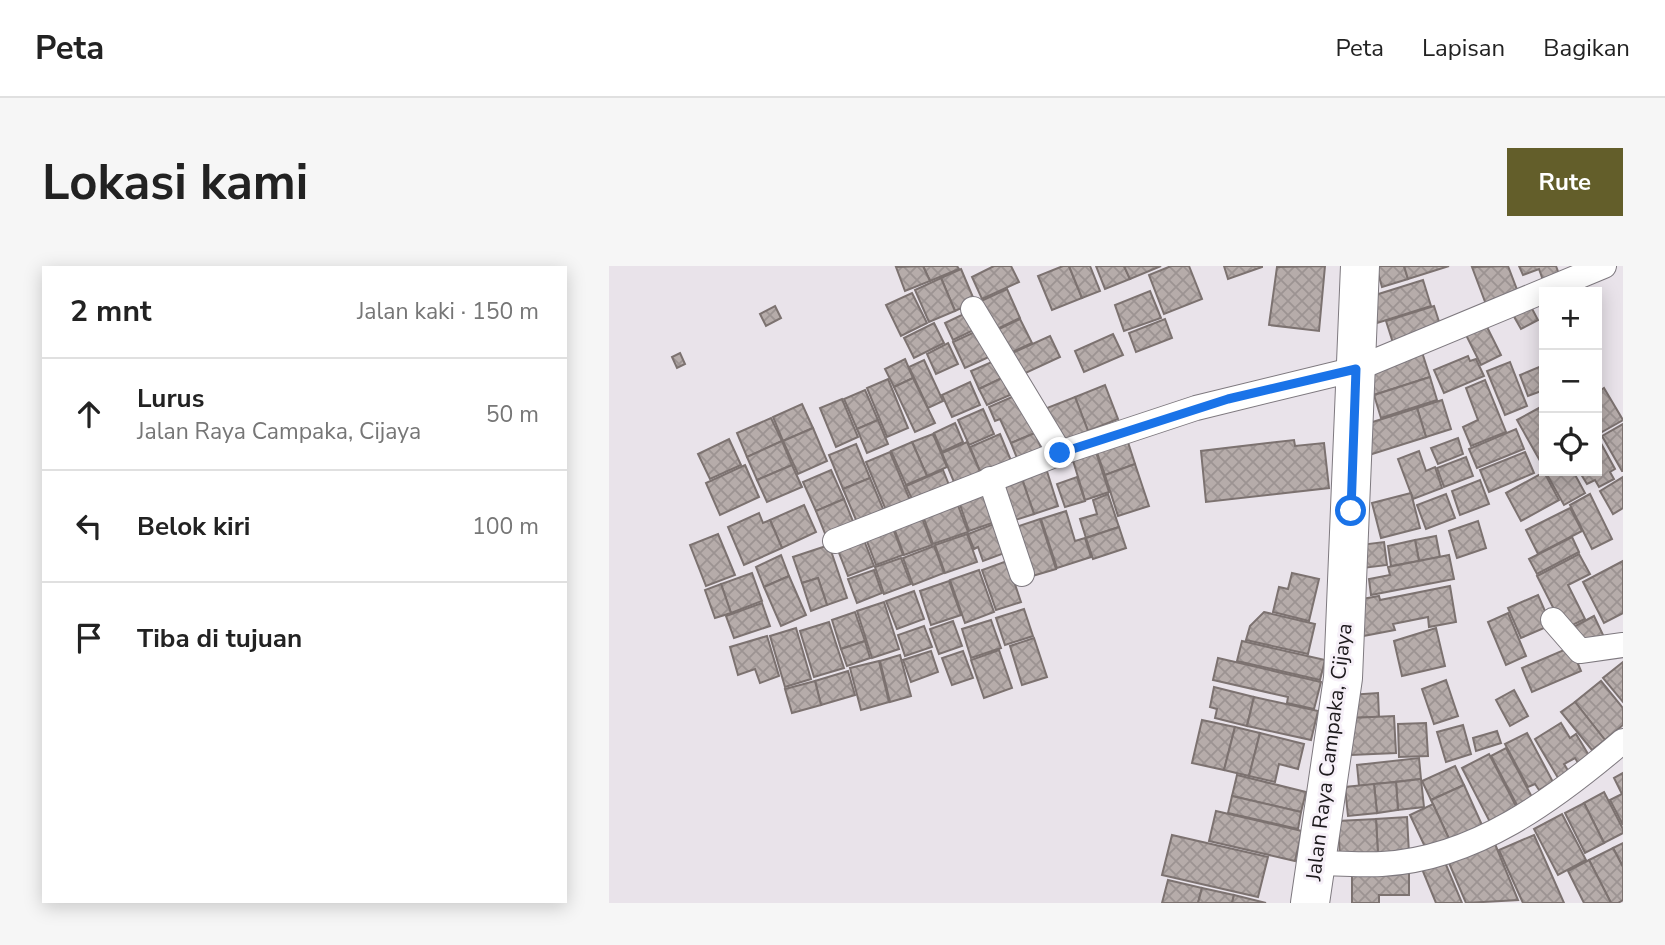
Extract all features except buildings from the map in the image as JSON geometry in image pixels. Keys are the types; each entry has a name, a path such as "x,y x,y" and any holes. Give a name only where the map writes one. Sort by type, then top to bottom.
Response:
{"main road":[{"name":"Jalan Raya Campaka, Cijaya","path":"1310,903 1343,678 1360,266"}],"street":[{"path":"835,541 1060,453 1228,399 1356,369 1604,266"},
{"path":"973,309 1060,453"},
{"path":"990,479 1021,574"},
{"path":"1553,620 1580,651 1623,646"},
{"path":"1317,863 1382,864 1431,856 1468,845 1566,790 1623,741"}],"route":[{"path":"1060,453 1196,408 1356,369 1351,511"}]}
